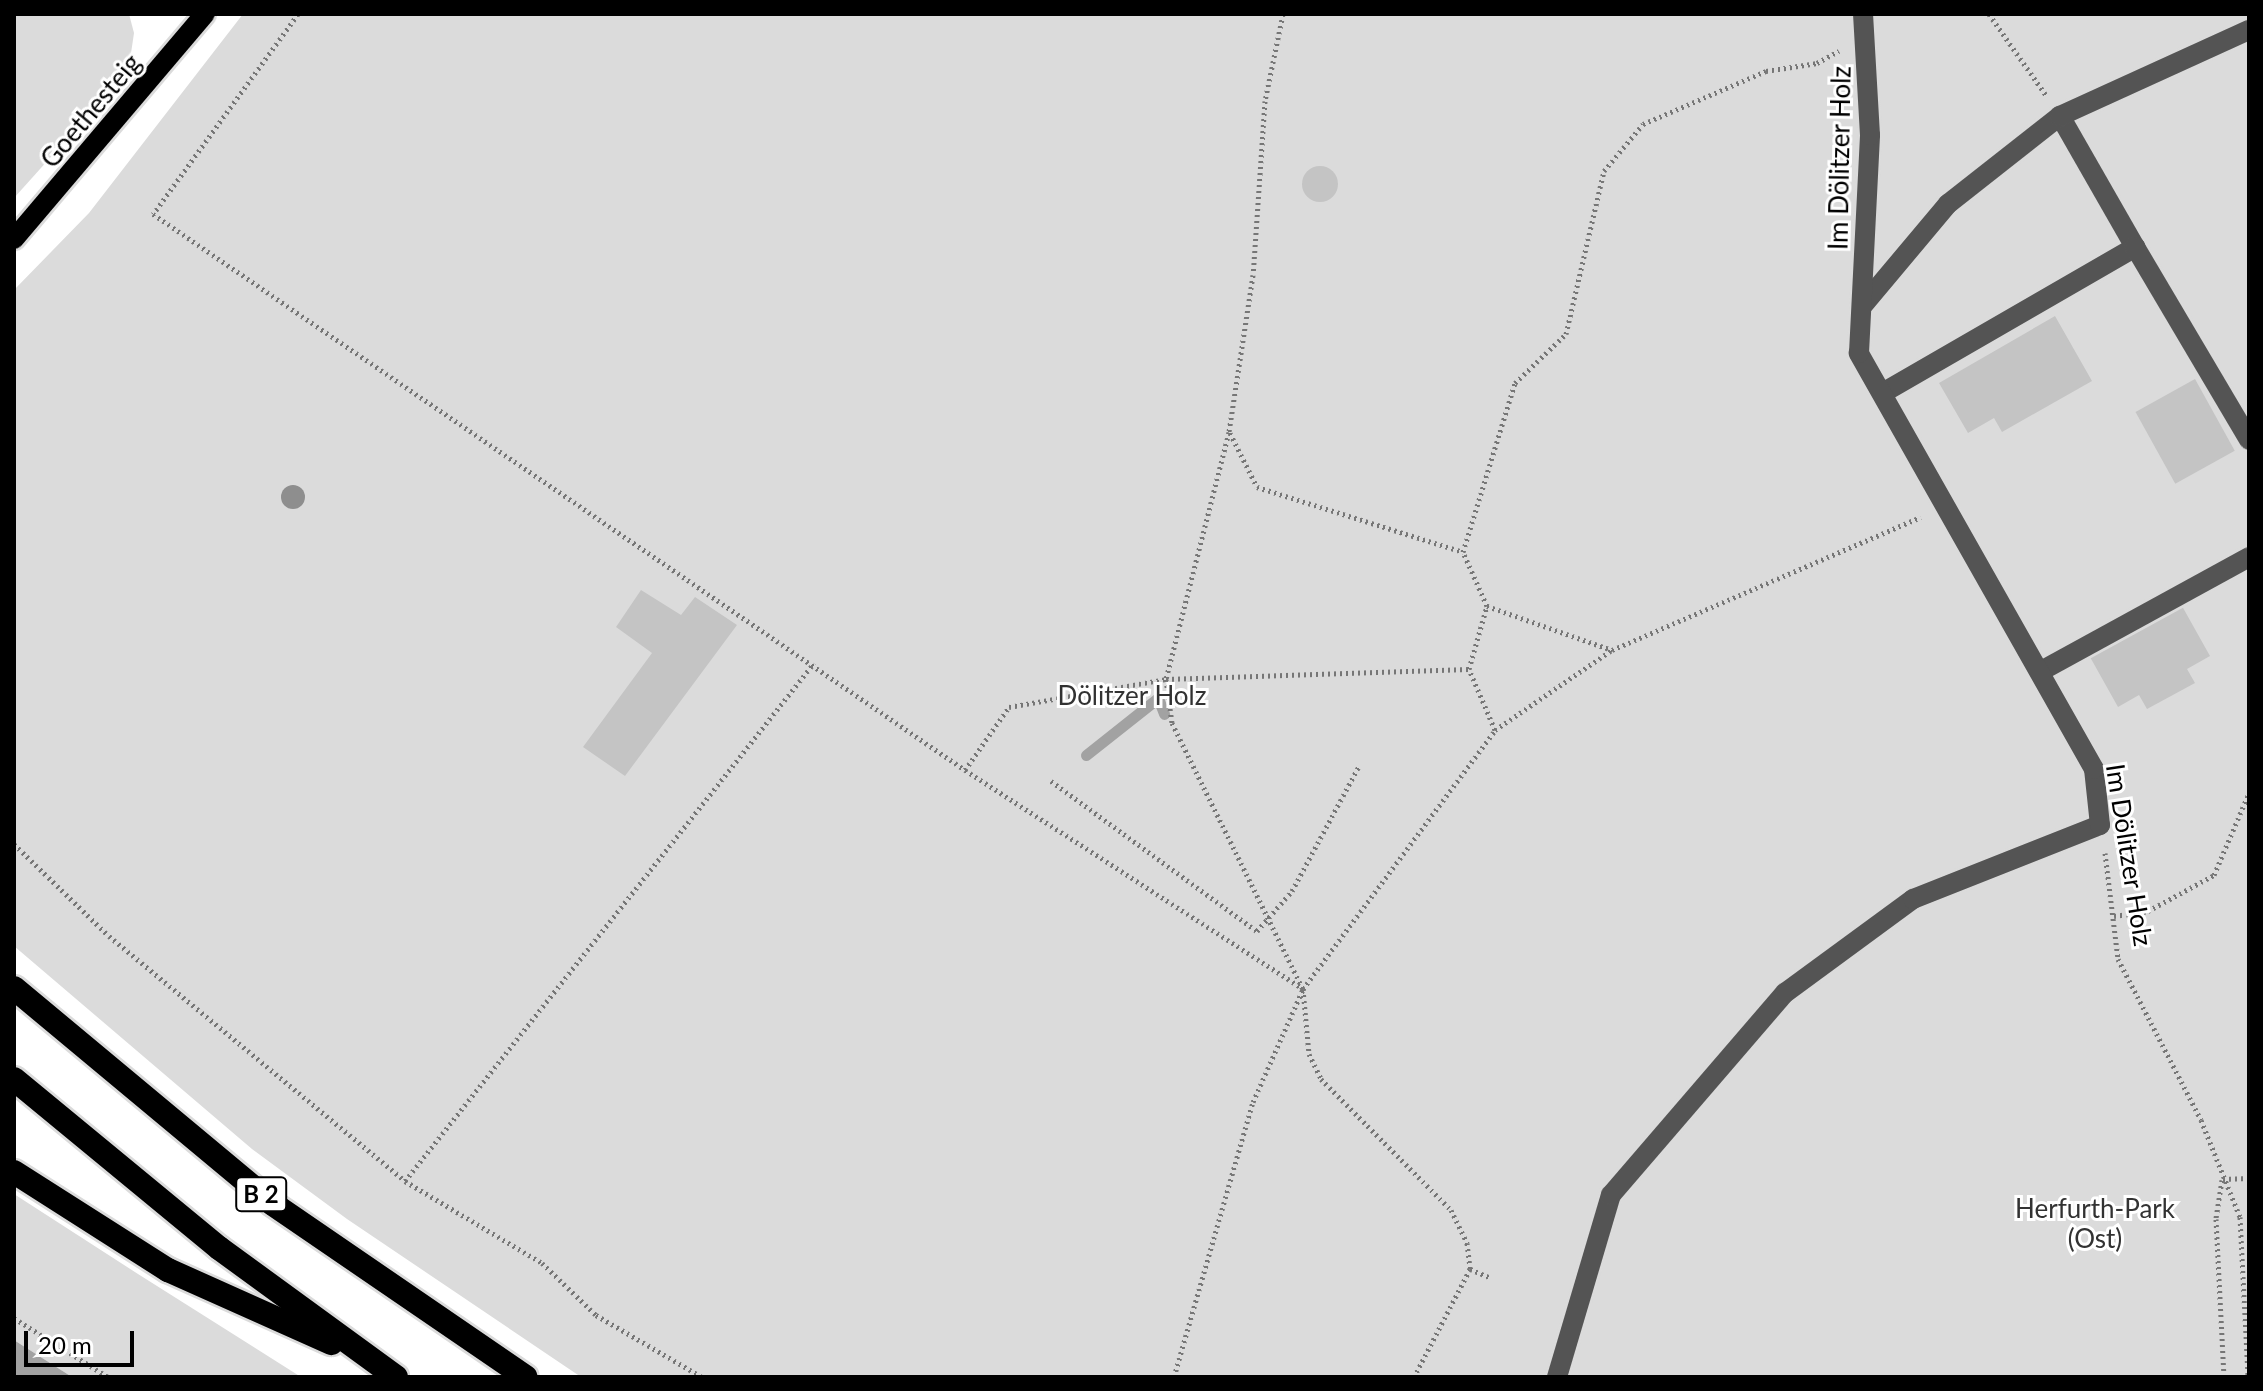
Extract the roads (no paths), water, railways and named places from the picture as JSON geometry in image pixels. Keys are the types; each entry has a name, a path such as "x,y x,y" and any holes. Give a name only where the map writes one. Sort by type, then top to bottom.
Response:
{"highway":[{"name":"B 2","path":"14,988 273,1204 526,1377"},
{"name":"B 2","path":"14,1079 219,1248 387,1370"},
{"path":"14,1172 168,1270 387,1370"}],"main road":[{"name":"Goethesteig","path":"14,239 205,14"}],"lane":[{"name":"Im Dölitzer Holz","path":"1557,1377 1611,1195 1785,993 1913,899 2100,825 2094,769 2043,670 1944,507 1886,391 1859,353 1864,304 1867,35 1863,14"},
{"path":"1864,304 1948,204 2060,116 2249,30"},
{"path":"2060,116 2249,440"},
{"path":"1886,391 2135,247"},
{"path":"2043,670 2249,557"}],"waterway":[{"path":"1086,755 1158,698 1164,714"}],"park label":[{"name":"Dölitzer Holz","path":"1132,696"},
{"name":"Herfurth-Park (Ost)","path":"2095,1224"}]}
